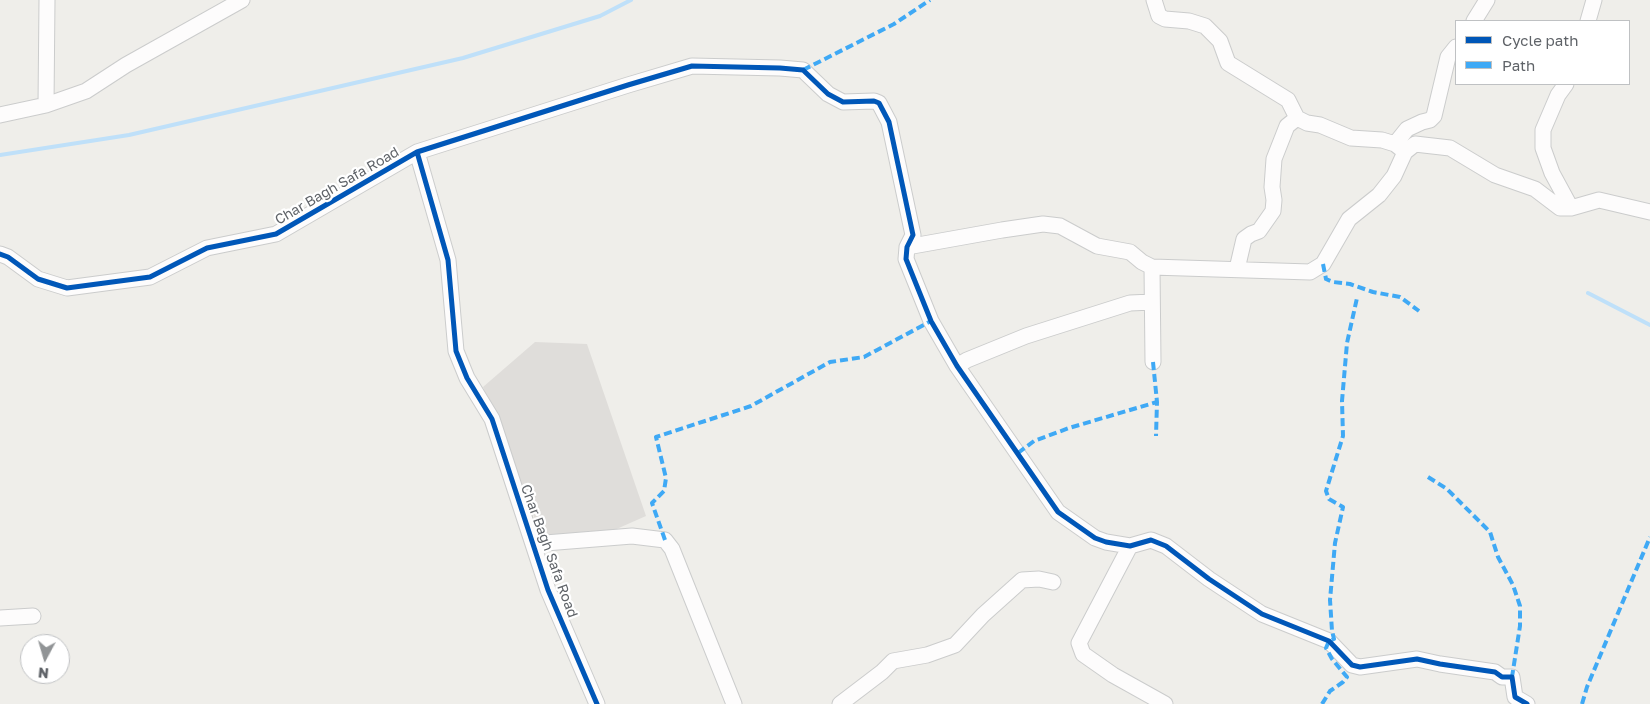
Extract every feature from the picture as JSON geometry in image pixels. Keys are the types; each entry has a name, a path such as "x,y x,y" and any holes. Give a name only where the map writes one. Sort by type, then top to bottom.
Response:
{"street":[{"path":"46,105 47,0"},
{"path":"0,115 46,105 86,91 126,65 242,0"},
{"path":"1154,0 1159,16 1165,19 1189,21 1205,26 1220,41 1228,62 1288,100 1297,118 1307,123 1320,125 1351,138 1382,140 1400,148 1415,144 1450,148 1495,175 1535,189 1560,208 1571,208 1599,200 1650,212"},
{"path":"1475,20 1487,0"},
{"path":"1588,20 1594,0"},
{"path":"907,247 1043,224 1060,226 1097,246 1130,252 1142,262 1152,267 1237,268 1310,272 1323,264 1349,219 1379,195 1394,176 1400,148 1408,129 1430,120 1434,116 1443,71 1448,57 1455,48"},
{"path":"417,152 692,66 803,70 828,94 843,102 874,101 879,103 889,122 913,235 907,247 906,259 931,321 957,366 1058,512 1095,538 1106,542 1130,546 1151,540 1166,546 1209,579 1262,614 1329,641 1352,665 1360,667 1417,659 1495,672 1502,677 1512,677 1515,697 1527,704"},
{"path":"1565,85 1558,95 1543,130 1543,148 1552,173 1571,208"},
{"path":"1237,268 1244,239 1259,231 1273,211 1274,159 1287,126 1297,118"},
{"name":"Char Bagh Safa Road","path":"0,254 8,257 38,279 67,288 150,277 207,248 276,234 417,152 448,260 456,351 467,378 492,419 548,590 597,704"},
{"path":"1152,267 1153,362"},
{"path":"957,366 967,360 1026,336 1130,303 1152,302"},
{"path":"533,544 632,536 664,540 672,549 734,704"},
{"path":"1130,546 1080,643 1083,654 1165,704"},
{"path":"840,704 882,672 893,661 928,655 956,645 983,615 1022,580 1039,579 1053,582"},
{"path":"0,618 33,616"}],"shaded area":[{"path":"535,342 587,344 646,516 612,531 548,552 483,387"}],"waterway":[{"path":"0,155 129,135 463,58 600,16 631,0"},
{"path":"1588,293 1650,325"}],"marked path":[{"path":"803,70 894,24 930,0"},
{"path":"1323,264 1326,279 1333,282 1350,284 1373,292 1400,297 1419,311"},
{"path":"1322,704 1330,691 1347,677 1332,659 1326,648 1329,641 1334,639 1330,600 1335,543 1343,507 1329,499 1326,491 1343,436 1342,401 1347,343 1357,298"},
{"path":"665,540 652,503 664,491 666,478 656,437 751,406 830,362 864,357 931,321"},
{"path":"1153,362 1157,402 1156,436"},
{"path":"1018,453 1034,441 1069,428 1157,402"},
{"path":"1428,477 1447,489 1490,532 1498,557 1513,585 1520,606 1520,626 1512,677"},
{"path":"1582,704 1587,687 1650,537"}],"cycle path":[{"path":"417,152 692,66 803,70 828,94 843,102 874,101 879,103 889,122 913,235 907,247 906,259 931,321 957,366 1058,512 1095,538 1106,542 1130,546 1151,540 1166,546 1209,579 1262,614 1329,641 1352,665 1360,667 1417,659 1495,672 1502,677 1512,677 1515,697 1527,704"},
{"path":"0,254 8,257 38,279 67,288 150,277 207,248 276,234 417,152 448,260 456,351 467,378 492,419 548,590 597,704"}]}
